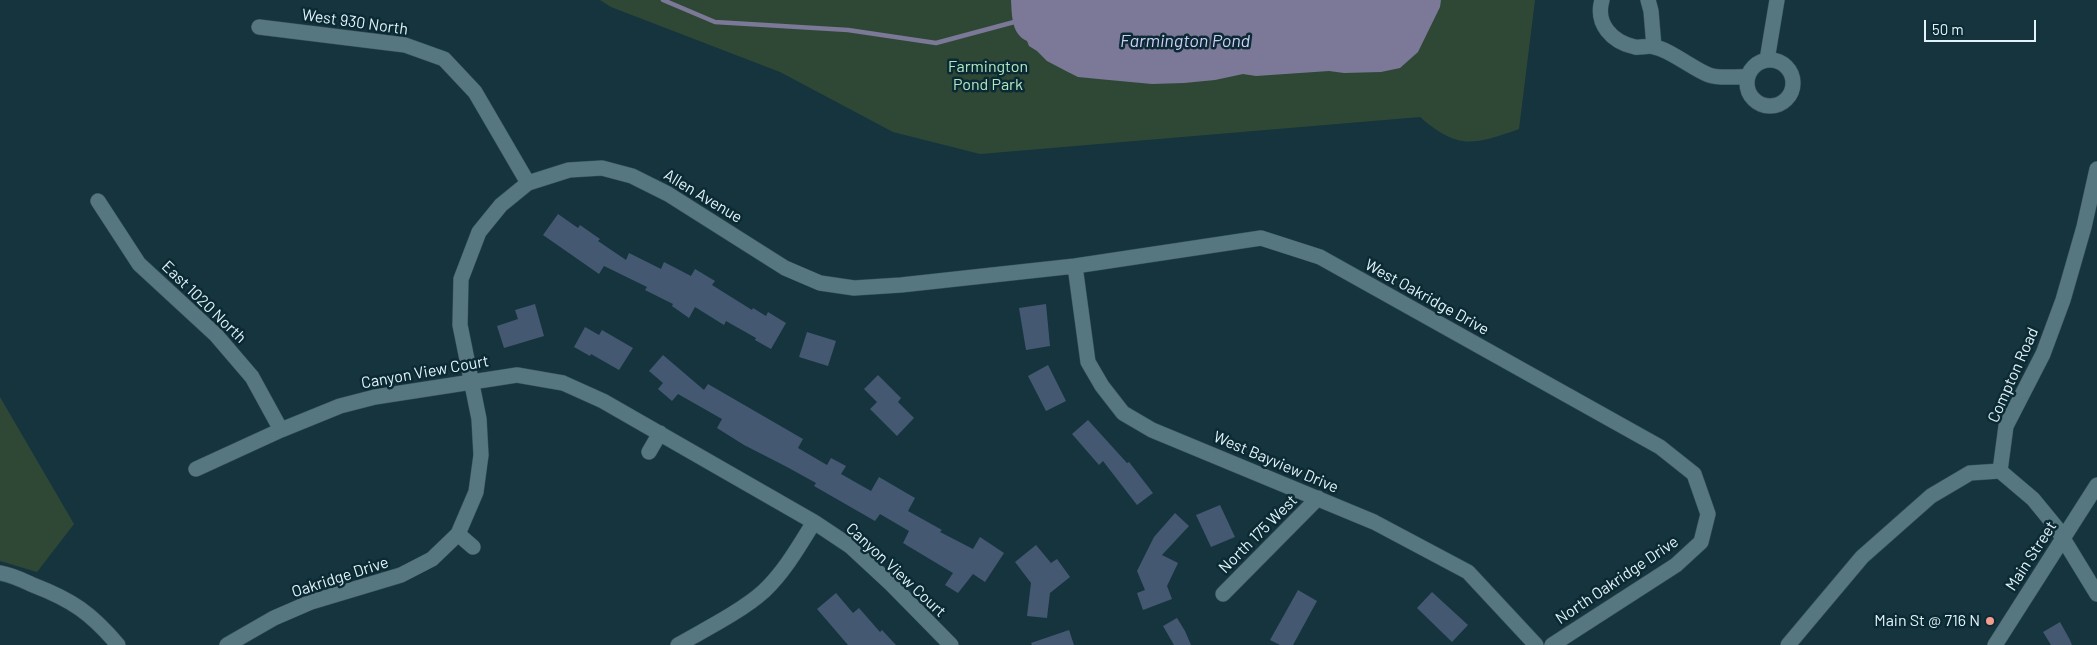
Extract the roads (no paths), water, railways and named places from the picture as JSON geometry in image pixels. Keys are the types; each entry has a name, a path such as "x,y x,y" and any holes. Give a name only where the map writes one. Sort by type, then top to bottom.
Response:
{"street":[{"path":"1602,0 1600,8 1602,24 1611,36 1622,43 1637,47 1654,46 1710,76 1748,77"},
{"path":"1648,0 1651,10 1654,46"},
{"path":"1767,60 1778,0"},
{"name":"West 930 North","path":"259,27 405,46 444,59 475,92 528,183"},
{"path":"1767,60 1782,63 1792,75 1792,91 1782,103 1775,106 1759,104 1749,92 1748,77 1755,66 1767,60"},
{"name":"Allen Avenue","path":"473,382 460,325 461,280 479,232 501,205 528,183 569,170 602,168 632,176 668,194 785,268 820,283 854,288 901,285 1075,266"},
{"name":"Compton Road","path":"2000,470 2006,426 2043,354 2064,300 2097,168"},
{"name":"East 1020 North","path":"98,202 139,264 216,335 252,378 281,430"},
{"name":"West Oakridge Drive","path":"1075,266 1261,238 1320,257 1660,447 1694,474 1708,514"},
{"name":"West Bayview Drive","path":"1075,266 1088,362 1102,386 1123,413 1152,430 1374,522 1468,572 1536,645"},
{"name":"Canyon View Court","path":"196,469 281,430 340,406 375,397 517,375 563,383 602,401 660,433 814,522 850,546 891,584 951,645"},
{"name":"Oakridge Drive","path":"227,645 274,618 311,602 358,590 401,575 432,559 458,534 476,492 481,455 480,418 473,382"},
{"path":"649,452 660,433"},
{"path":"1788,645 1862,557 1931,496 1970,473 2000,470 2033,499 2064,537 2097,594"},
{"name":"Main Street","path":"1995,645 2097,485"},
{"name":"North 175 West","path":"1223,594 1318,498"},
{"name":"North Oakridge Drive","path":"1552,645 1676,565 1701,542 1708,514"},
{"path":"678,645 720,621 763,591 791,560 814,522"},
{"path":"458,534 473,547"},
{"path":"0,574 9,575 56,594 80,607 102,626 118,645"}],"water":[{"name":"Farmington Pond","path":"1011,0 1441,0 1440,7 1418,52 1400,68 1381,72 1344,73 1329,71 1256,76 1243,74 1215,80 1152,84 1078,77 1047,61 1029,46 1027,41 1015,29"}],"waterway":[{"path":"663,0 715,22 848,30 936,43 1018,21"}],"place":[{"name":"Main St @ 716 N","path":"1990,621"}],"park label":[{"name":"Farmington Pond Park","path":"988,76"}]}
